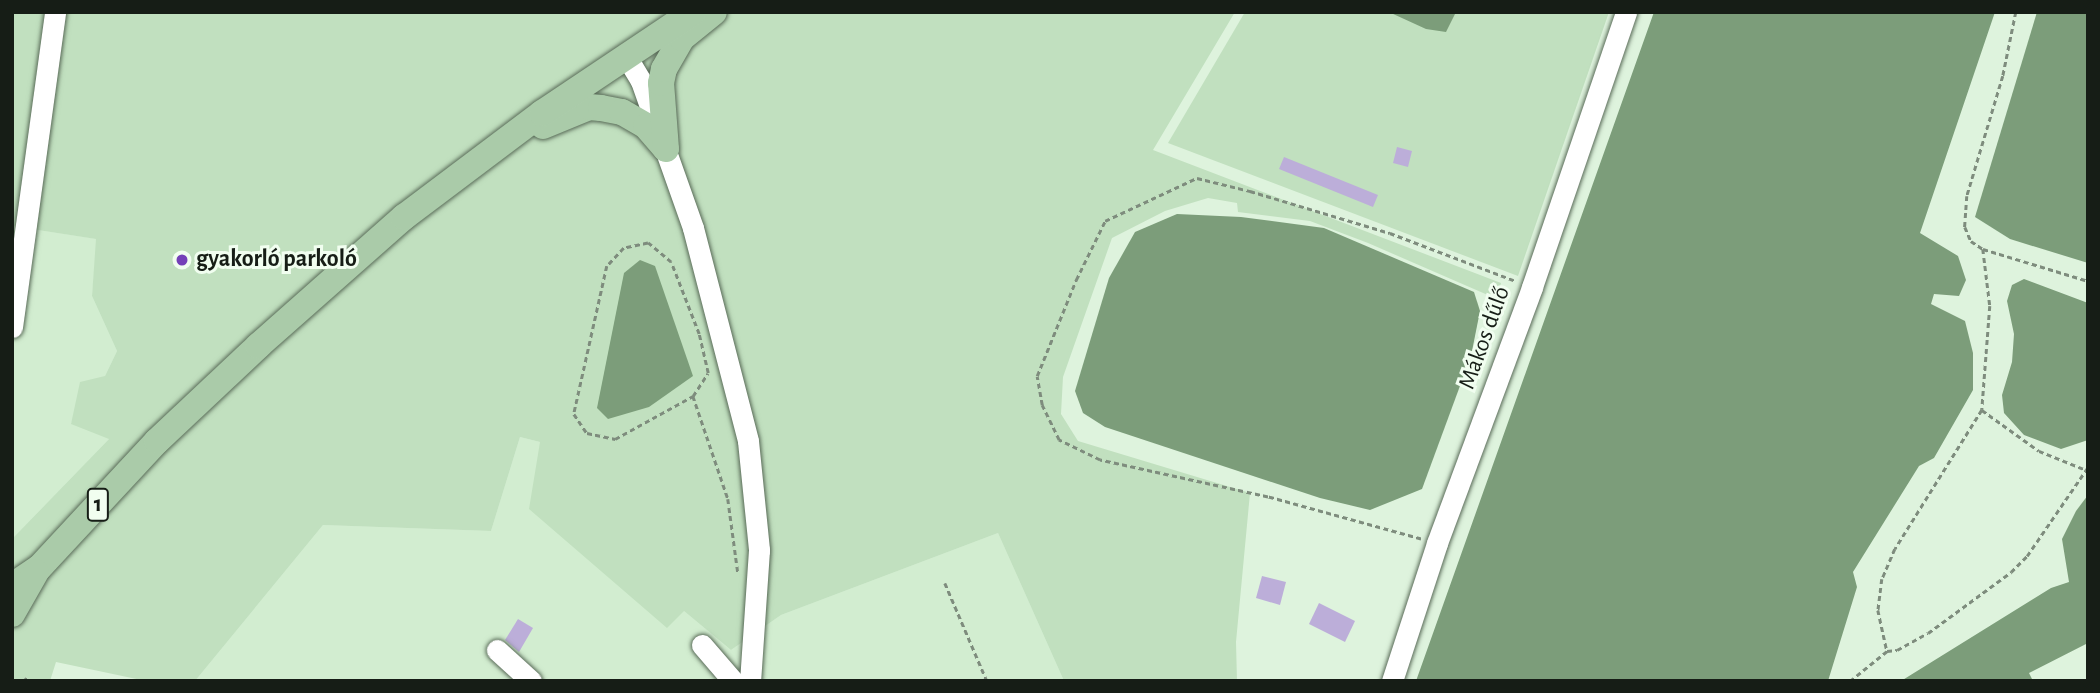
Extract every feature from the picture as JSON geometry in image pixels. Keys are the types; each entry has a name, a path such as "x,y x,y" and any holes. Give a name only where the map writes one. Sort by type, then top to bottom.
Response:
{"main road":[{"name":"1","path":"12,613 39,568 157,441 258,346 404,217 460,173 547,117 589,80 693,12"},
{"path":"666,149 661,83 664,69 682,38 714,12"},
{"path":"547,117 589,107 622,112 646,127 666,149"},
{"name":"1","path":"12,586 39,568"}],"street":[{"name":"Mákos dűlő","path":"1392,681 1437,543 1532,287 1626,12"},
{"path":"12,327 53,14"},
{"path":"626,56 641,81 693,228 748,441 760,550 750,681"},
{"path":"702,645 733,681"},
{"path":"497,650 531,681"}],"path":[{"path":"2016,12 2003,76 1966,204 1965,226 1971,241 1983,249 2088,281"},
{"path":"1437,543 1268,497 1100,460 1059,440 1042,405 1037,376 1076,281 1105,221 1197,178 1390,233 1532,287"},
{"path":"648,243 671,262 699,334 708,373 693,396 615,439 587,433 574,414 607,266 624,248 648,243"},
{"path":"1886,651 1878,610 1882,579 1895,549 1982,410 1990,306 1983,249"},
{"path":"693,396 728,499 738,582"},
{"path":"1850,681 1886,651 1897,650 1928,633 2011,572 2027,556 2087,468 2039,451 1982,410"},
{"path":"945,583 987,681"},
{"path":"23,681 28,677"}],"shaded area":[{"path":"12,12 1235,12 1153,150 1501,283 1497,299 1310,221 1238,212 1237,203 1208,198 1165,211 1112,238 1063,377 1061,414 1078,441 1250,493 1236,642 1237,681 1064,681 998,533 781,615 731,650 684,611 667,628 529,509 540,442 520,437 491,531 323,525 195,681 146,681 56,662 50,681 12,681 12,539 109,439 71,424 80,382 105,376 117,351 92,296 96,239 12,226"},
{"path":"1245,12 1609,12 1518,276 1168,143"},
{"path":"1375,12 1456,12 1446,32 1426,29 1391,13"},
{"path":"1654,12 1995,12 1920,233 1958,256 1966,280 1959,296 1934,294 1931,304 1965,321 1973,353 1973,390 1934,458 1919,466 1853,572 1857,587 1828,681 1416,681"},
{"path":"2037,12 2088,12 2088,263 2010,239 1975,217"},
{"path":"1177,214 1241,217 1324,228 1474,292 1480,311 1471,356 1422,489 1370,510 1320,498 1105,427 1083,413 1075,391 1109,278 1135,232"},
{"path":"12,226 97,239 92,296 117,351 105,376 71,423 110,438 12,539"},
{"path":"640,260 655,266 693,376 649,407 608,419 597,408 624,273"},
{"path":"2024,279 2088,303 2088,440 2061,449 2024,435 2004,413 2002,395 2012,362 2014,334 2007,301 2012,285"},
{"path":"520,437 540,442 684,611 731,650 781,615 998,533 1064,681 195,681 323,525 491,531"},
{"path":"2088,495 2088,643 2029,673 2033,681 1901,681 2051,588 2069,582 2062,539 2076,511"}],"building":[{"path":"1397,147 1412,151 1408,167 1393,163"},
{"path":"1284,157 1378,195 1373,207 1279,169"},
{"path":"1262,576 1286,582 1280,605 1256,598"},
{"path":"1319,603 1355,621 1345,642 1309,624"},
{"path":"518,619 533,628 519,652 505,640"}],"place":[{"name":"gyakorló parkoló","path":"182,260"}]}
